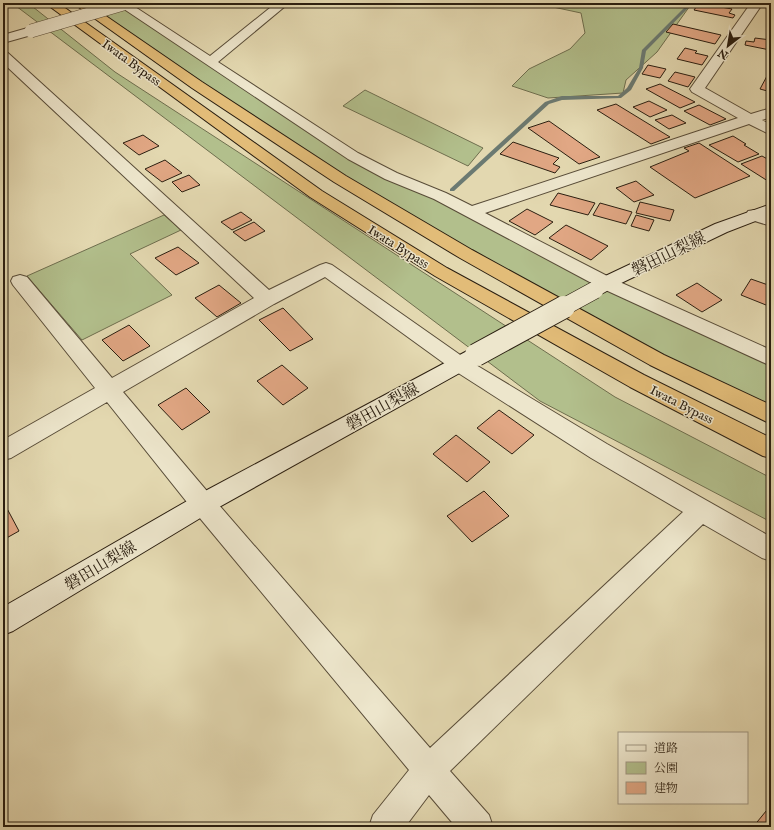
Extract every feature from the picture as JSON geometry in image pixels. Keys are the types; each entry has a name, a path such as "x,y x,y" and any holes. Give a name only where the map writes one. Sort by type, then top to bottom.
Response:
{"highway":[{"name":"Iwata Bypass","path":"51,3 322,198 441,272 637,381 771,450"},
{"name":"Iwata Bypass","path":"79,3 196,85 340,179 466,254 657,360 771,415"}],"street":[{"path":"210,62 283,3"},
{"path":"757,3 697,89 771,131"},
{"path":"3,39 122,4 352,156 391,176 440,196 472,212 600,286 771,359"},
{"path":"3,56 267,299"},
{"path":"472,212 771,112"},
{"name":"磐田山梨線","path":"3,622 203,504 600,286 721,228 771,209"},
{"path":"754,215 771,221"},
{"path":"3,451 267,299 326,269 468,359 600,451 771,550"},
{"path":"20,281 203,504 477,827"},
{"path":"385,827 429,770 701,510"}],"green space":[{"path":"12,3 28,3 115,72 615,397 771,478 771,522 540,401"},
{"path":"79,3 120,3 308,127 420,188 771,358 771,414 615,337 314,162"},
{"path":"558,3 692,3 657,52 626,80 623,93 548,98 512,86 529,69 570,49 585,33 581,13 553,7"},
{"path":"365,90 483,148 468,166 343,106"},
{"path":"164,215 181,230 130,254 172,295 82,340 27,276"}],"building":[{"path":"699,3 732,9 729,13 735,15 733,18 694,10"},
{"path":"726,3 748,3 746,7"},
{"path":"673,24 721,35 715,44 666,32"},
{"path":"755,38 771,40 770,50 745,45 746,41 754,42"},
{"path":"685,48 697,51 695,53 708,56 702,65 677,59"},
{"path":"648,65 666,69 660,78 642,74"},
{"path":"675,72 695,77 688,87 668,81"},
{"path":"767,76 771,76 771,92 760,89"},
{"path":"660,84 695,102 680,108 646,89"},
{"path":"649,101 667,110 650,117 633,107"},
{"path":"616,104 670,137 651,144 597,110"},
{"path":"699,105 726,119 710,125 684,111"},
{"path":"672,115 686,123 669,129 655,120"},
{"path":"549,121 600,157 579,164 528,128"},
{"path":"143,135 159,146 139,155 123,143"},
{"path":"733,136 759,154 738,162 709,145"},
{"path":"513,142 559,158 553,164 560,167 555,173 500,154"},
{"path":"699,143 750,176 695,198 650,167 689,151 684,148"},
{"path":"762,156 771,161 771,183 741,164"},
{"path":"165,160 182,173 162,182 145,169"},
{"path":"189,175 200,185 182,192 172,182"},
{"path":"636,181 654,195 634,202 616,188"},
{"path":"558,193 595,203 588,215 550,205"},
{"path":"640,202 674,210 670,221 636,213"},
{"path":"600,203 632,212 626,224 593,215"},
{"path":"527,209 553,222 535,235 509,221"},
{"path":"241,212 252,220 232,230 221,222"},
{"path":"636,215 654,220 649,231 631,226"},
{"path":"254,222 265,231 245,241 233,232"},
{"path":"566,225 608,246 591,260 549,238"},
{"path":"178,247 199,263 176,275 155,258"},
{"path":"751,279 771,286 771,307 741,295"},
{"path":"697,283 722,300 702,312 676,295"},
{"path":"219,285 241,303 217,317 195,298"},
{"path":"283,308 313,339 290,351 259,320"},
{"path":"129,325 150,346 123,361 102,340"},
{"path":"282,365 308,388 283,405 257,381"},
{"path":"186,388 210,412 182,430 158,405"},
{"path":"499,410 534,435 512,454 477,428"},
{"path":"456,435 490,462 467,482 433,454"},
{"path":"484,491 509,516 472,542 447,516"},
{"path":"3,501 19,531 3,540"},
{"path":"771,805 771,827 753,827"}],"waterway":[{"path":"452,190 547,103 562,98 619,97 629,89 641,68 644,51 691,3"}]}
